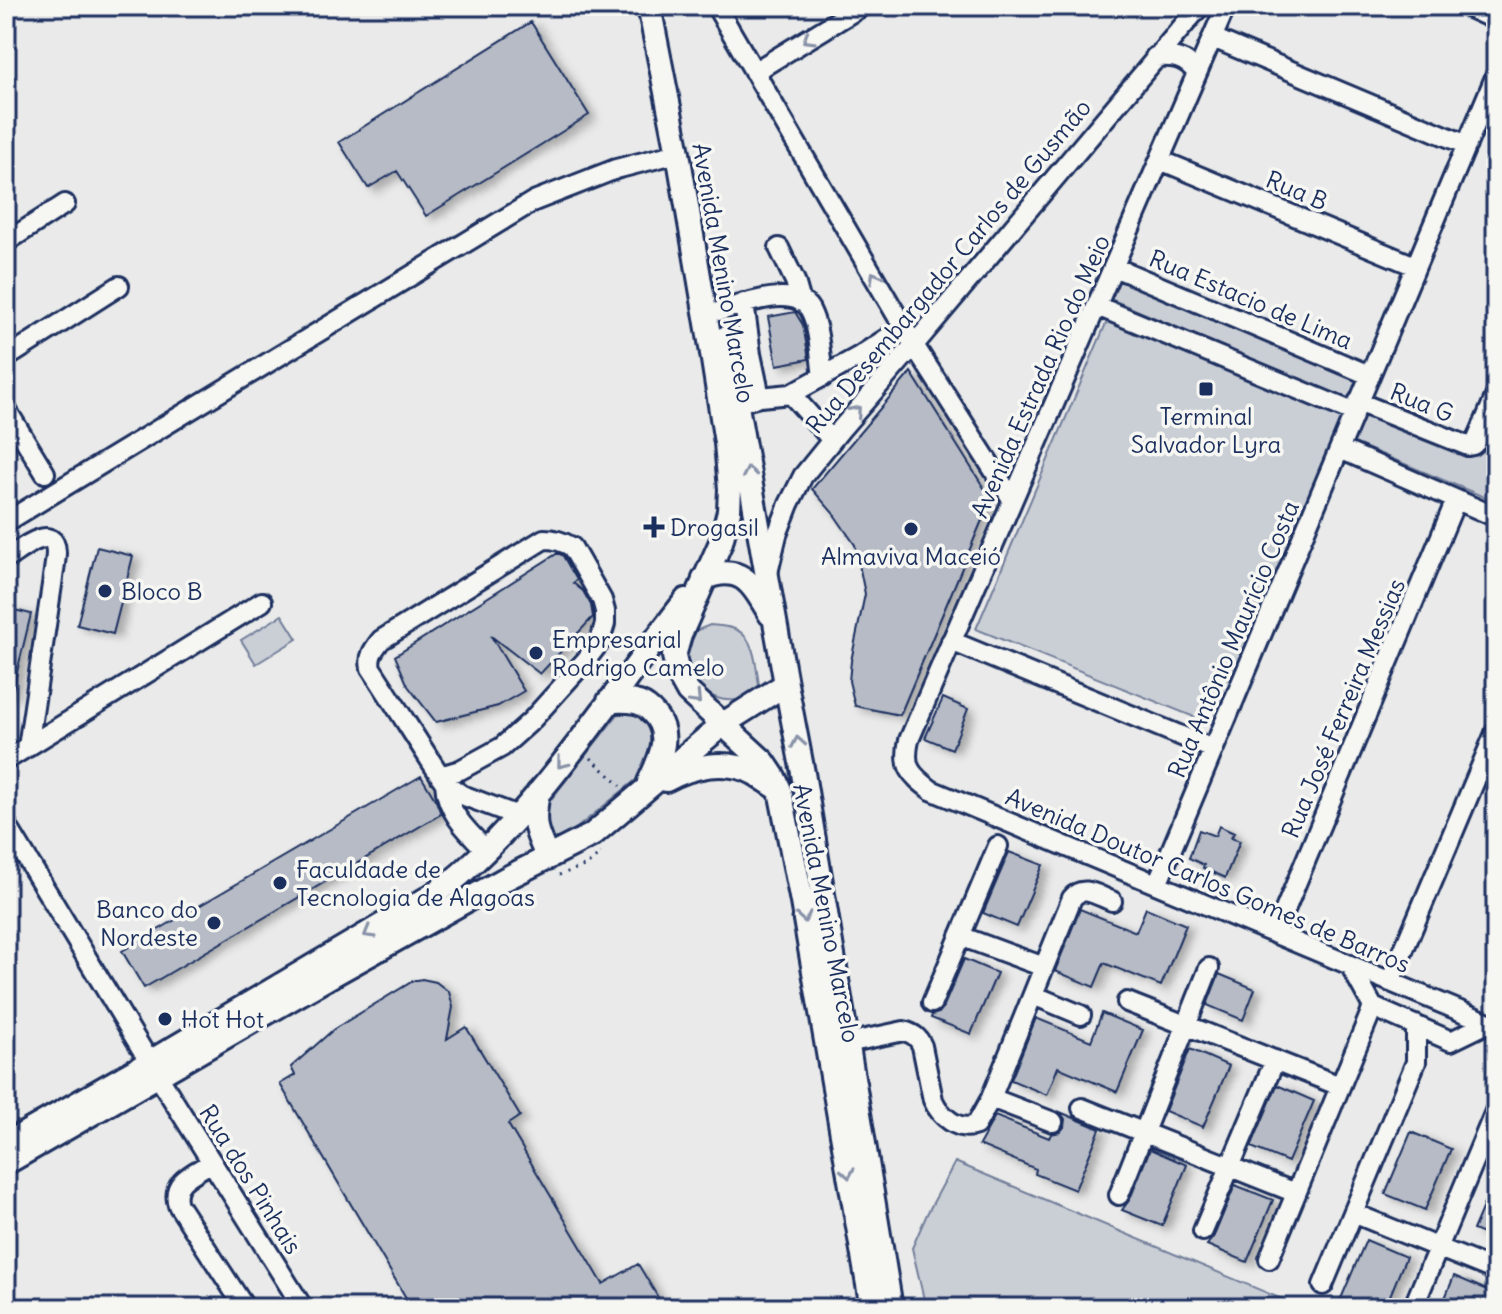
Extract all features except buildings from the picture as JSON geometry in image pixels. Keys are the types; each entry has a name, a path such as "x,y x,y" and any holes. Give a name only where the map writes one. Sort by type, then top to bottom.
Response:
{"main road":[{"name":"Avenida Menino Marcelo","path":"649,6 678,153 724,429 730,489 729,511 721,542 680,635 674,656 678,674 688,692 764,762 780,790 872,1308"},
{"name":"Avenida Menino Marcelo","path":"664,6 803,773 891,1308"},
{"path":"6,1163 428,898 461,874 538,792 704,578 718,572 729,572 749,581 774,621"},
{"path":"6,1144 154,1069 592,835 723,724 786,684"},
{"path":"609,701 635,702 647,707 658,718 664,733 661,756 640,793"},
{"path":"640,793 693,768 716,764 751,771 780,790"},
{"path":"538,792 534,814 536,832 548,858"}],"street":[{"path":"716,6 914,345 1012,499"},
{"path":"754,72 862,6"},
{"name":"Rua Desembargador Carlos de Gusmão","path":"768,576 777,535 803,476 1200,6"},
{"name":"Avenida Estrada Rio do Meio","path":"908,768 906,755 909,740 1226,6"},
{"path":"1465,6 1496,20"},
{"path":"1213,38 1467,145"},
{"path":"1155,57 1181,58 1197,73"},
{"name":"Rua Antônio Maurício Costa","path":"1157,884 1496,75"},
{"path":"6,522 534,201 616,169 678,153"},
{"name":"Rua B","path":"1160,160 1415,266"},
{"path":"6,242 65,204"},
{"path":"779,248 801,302"},
{"name":"Rua Estacio de Lima","path":"1114,267 1369,375"},
{"path":"6,358 119,286"},
{"path":"720,311 778,296 801,302 812,311 823,377"},
{"path":"744,303 760,397"},
{"name":"Rua G","path":"1097,306 1356,407 1468,446 1476,442 1496,395"},
{"path":"737,403 791,394 904,327"},
{"path":"791,394 832,440"},
{"path":"6,409 45,473"},
{"path":"1340,449 1496,517"},
{"name":"Rua José Ferreira Messias","path":"1275,934 1456,500"},
{"path":"6,559 39,538 49,539 55,545 28,747"},
{"path":"443,780 502,747 531,721 599,643 605,624 602,600 572,547 564,542 544,539 381,640 373,650 370,662 443,780 462,795 518,816"},
{"path":"6,760 262,602"},
{"path":"951,641 1213,749"},
{"path":"1390,982 1496,731"},
{"name":"Avenida Doutor Carlos Gomes de Barros","path":"908,768 931,790 1492,1025"},
{"path":"443,780 450,808 486,850"},
{"name":"Rua dos Pinhais","path":"6,824 303,1308"},
{"path":"932,1003 998,846"},
{"path":"847,1043 904,1031 912,1033 919,1038 922,1046 937,1109 942,1116 962,1126 976,1125 991,1098 1072,898 1082,891 1112,901"},
{"path":"960,936 1044,967"},
{"path":"1350,965 1371,1012 1445,1044"},
{"path":"1119,1195 1209,968"},
{"path":"1033,995 1081,1015"},
{"path":"1127,1002 1340,1086"},
{"path":"1269,1259 1371,1012"},
{"path":"1416,1062 1445,1044 1492,1025"},
{"path":"1323,1285 1416,1062 1416,1031"},
{"path":"1203,1231 1275,1060"},
{"path":"991,1098 1053,1122"},
{"path":"1082,1108 1296,1193"},
{"path":"1413,1308 1496,1109"},
{"path":"1478,1153 1496,1161"},
{"path":"212,1162 183,1180 175,1196 241,1302 220,1308"},
{"path":"1353,1213 1496,1271"}],"path":[{"path":"576,745 640,793"}],"shaded area":[{"path":"1117,276 1362,380 1353,402 1108,298"},
{"path":"1110,314 1350,418 1214,725 976,629"},
{"path":"1365,412 1467,455 1484,450 1496,438 1496,502 1352,442"},
{"path":"282,615 297,639 256,664 241,640"},
{"path":"710,625 724,626 744,635 752,649 760,691 742,699 727,700 703,690 691,677 686,661 687,649 695,631"},
{"path":"640,709 656,728 653,755 643,774 557,844 546,838 542,811 619,713"},
{"path":"955,1162 1303,1308 926,1308 912,1248"}],"place":[{"name":"Terminal Salvador Lyra","path":"1206,389"},
{"name":"Drogasil","path":"654,527"},
{"name":"Almaviva Maceió","path":"911,529"},
{"name":"Bloco B","path":"105,591"},
{"name":"Empresarial Rodrigo Camelo","path":"536,653"},
{"name":"Faculdade de Tecnologia de Alagoas","path":"280,883"},
{"name":"Banco do Nordeste","path":"214,923"},
{"name":"Hot Hot","path":"165,1019"}]}
